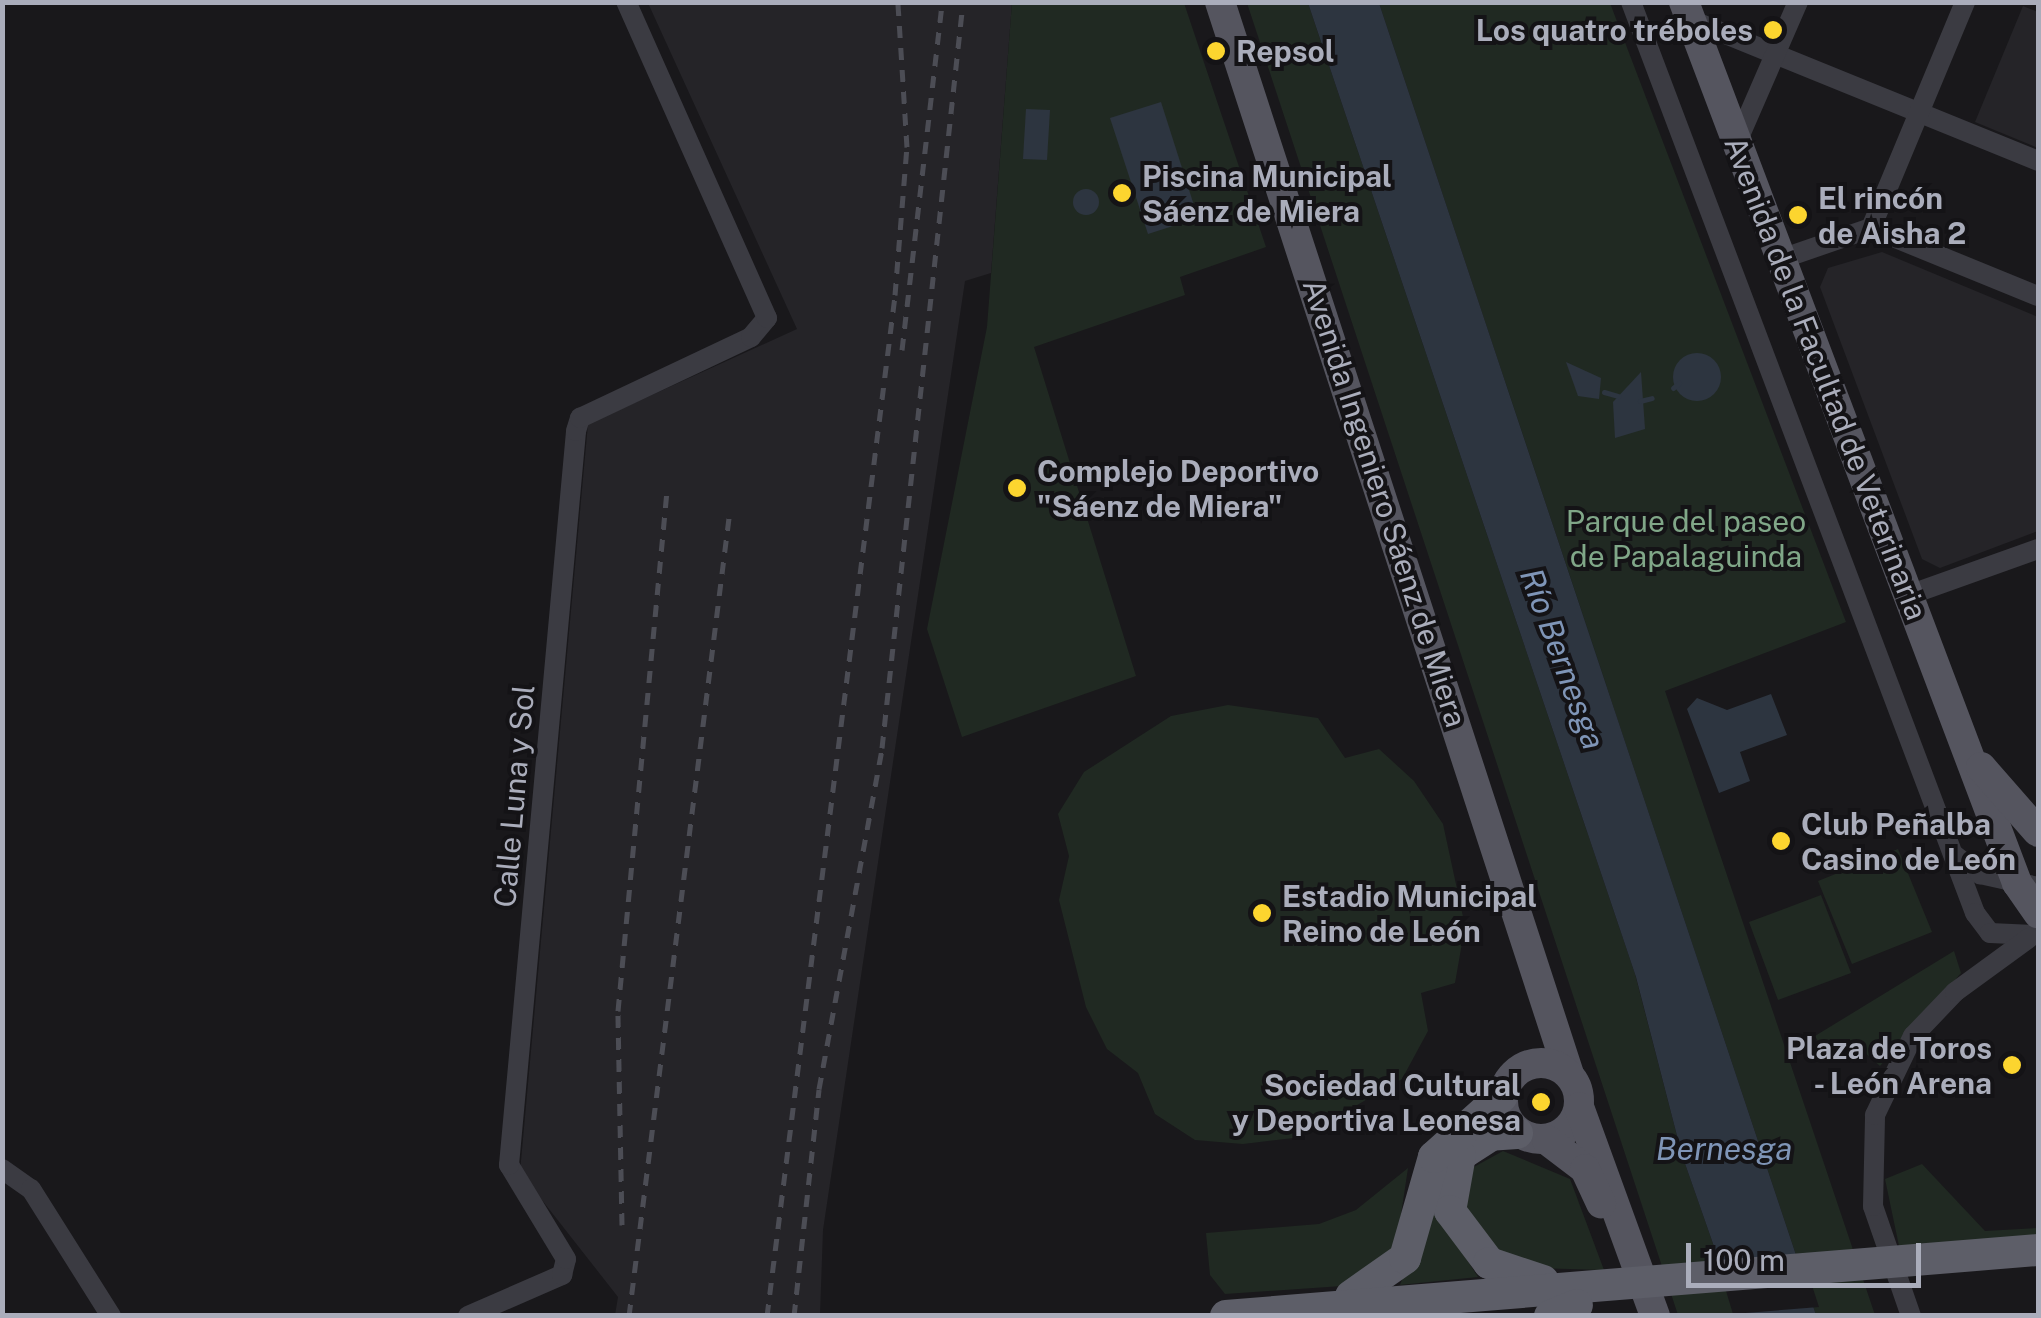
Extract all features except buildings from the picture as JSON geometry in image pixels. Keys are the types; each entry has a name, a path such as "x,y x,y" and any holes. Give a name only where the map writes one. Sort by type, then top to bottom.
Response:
{"highway":[{"path":"1216,1316 1352,1296 1388,1279 1405,1258 1434,1157 1502,1096"},
{"path":"1532,1136 1491,1135 1460,1155 1448,1183 1455,1225 1489,1263 1593,1301"},
{"path":"1443,1316 1955,1267 2038,1250"},
{"path":"1955,1267 2038,1272"},
{"path":"1226,1316 1593,1301"}],"main road":[{"name":"Avenida Ingeniero Sáenz de Miera","path":"1220,2 1570,1074"},
{"name":"Avenida de la Facultad de Veterinaria","path":"1688,11 1969,754 2028,885 2037,927"},
{"name":"Avenida de la Facultad de Veterinaria","path":"1969,754 2038,832"},
{"path":"1548,1004 1525,1065 1502,1096 1532,1136 1592,1183 1593,1301"},
{"path":"1525,1065 1570,1074 1655,1316"},
{"path":"1532,1136 1569,1128 1579,1107"}],"street":[{"name":"Calle Luna y Sol","path":"468,1316 562,1275 566,1260 509,1165 576,430 580,418 751,337 767,318 626,2"},
{"path":"1632,2 1982,927 2037,927"},
{"path":"1737,142 1798,2"},
{"path":"1871,228 1965,2"},
{"path":"1688,11 1776,54 2038,161"},
{"path":"1781,259 1871,228 2038,296"},
{"path":"1909,595 2038,549"},
{"path":"1952,852 1980,874 2028,885"},
{"path":"1911,1316 1873,1206 1875,1115 1914,1036 1988,964 2037,927"},
{"path":"2,1169 31,1189 110,1316"}],"shaded area":[{"path":"648,3 1012,3 991,273 965,281 823,1230 820,1315 615,1315 618,1297 520,1172 588,424 797,329"},
{"path":"2023,6 2038,12 2038,148 1975,122"},
{"path":"1882,252 2038,317 2038,531 1940,568 1922,559 1820,287 1828,268"}],"green space":[{"path":"1012,3 1184,3 1266,247 1180,277 1185,295 1034,347 1136,676 962,737 927,629 987,327"},
{"path":"1247,3 1308,3 1635,974 1682,1155 1738,1315 1678,1315"},
{"name":"Parque del paseo de Papalaguinda","path":"1379,3 1610,3 1846,622 1665,691 1875,1315 1816,1315"},
{"name":"Estadio Municipal Reino de León","path":"1228,705 1318,718 1345,758 1379,749 1414,781 1443,824 1465,926 1455,983 1421,993 1428,1031 1402,1079 1302,1137 1243,1144 1195,1140 1155,1114 1138,1073 1107,1049 1086,1007 1059,900 1069,856 1058,814 1084,772 1171,716"},
{"path":"1898,849 1932,932 1852,964 1818,881"},
{"path":"1821,895 1851,973 1778,1000 1749,922"},
{"path":"1954,951 1961,973 1880,1066 1856,1045 1819,1043 1815,1036"},
{"path":"1503,1151 1570,1179 1604,1270 1534,1268 1494,1249 1463,1203 1472,1168"},
{"path":"1922,1164 1985,1231 2038,1228 2038,1236 1899,1246 1885,1179"},
{"path":"1408,1168 1397,1241 1386,1259 1342,1286 1225,1294 1210,1275 1206,1233 1319,1224 1356,1210"},
{"path":"1438,1214 1478,1277 1400,1285 1426,1216"}],"water":[{"name":"Bernesga","path":"1308,3 1379,3 1816,1315 1738,1315 1682,1155 1636,977"},
{"path":"1161,102 1198,218 1148,234 1110,118"},
{"path":"1026,109 1050,110 1047,160 1023,159"},
{"path":"1086,189 1095,193 1099,202 1095,211 1086,215 1077,211 1073,202 1077,193"},
{"path":"1697,353 1714,360 1721,377 1714,394 1697,401 1680,394 1673,377 1680,360"},
{"path":"1566,362 1601,378 1599,399 1578,396"},
{"path":"1641,372 1645,429 1615,438 1613,402"},
{"path":"1771,694 1787,735 1740,752 1750,781 1719,793 1687,709 1697,698 1727,710"}],"pier":[{"path":"1717,1261 1806,1267 1819,1307 1733,1314"}],"waterway":[{"path":"1673,388 1679,383"},
{"path":"1604,392 1618,396"},
{"path":"1640,401 1652,398"}],"railway":[{"path":"767,1316 895,295 907,147 898,2"},
{"path":"902,350 942,2"},
{"path":"794,1316 819,1089 882,748 963,2"},
{"path":"622,1225 618,1011 667,491"},
{"path":"629,1316 729,518"}],"place":[{"name":"Los quatro tréboles","path":"1773,30"},
{"name":"Repsol","path":"1216,51"},
{"name":"Piscina Municipal Sáenz de Miera","path":"1122,193"},
{"name":"El rincón de Aisha 2","path":"1798,215"},
{"name":"Complejo Deportivo \"Sáenz de Miera\"","path":"1017,488"},
{"name":"Club Peñalba Casino de León","path":"1781,841"},
{"name":"Estadio Municipal Reino de León","path":"1262,913"},
{"name":"Plaza de Toros - León Arena","path":"2012,1065"},
{"name":"Sociedad Cultural y Deportiva Leonesa","path":"1541,1102"}],"water label":[{"name":"Río Bernesga","path":"1562,659"}]}
